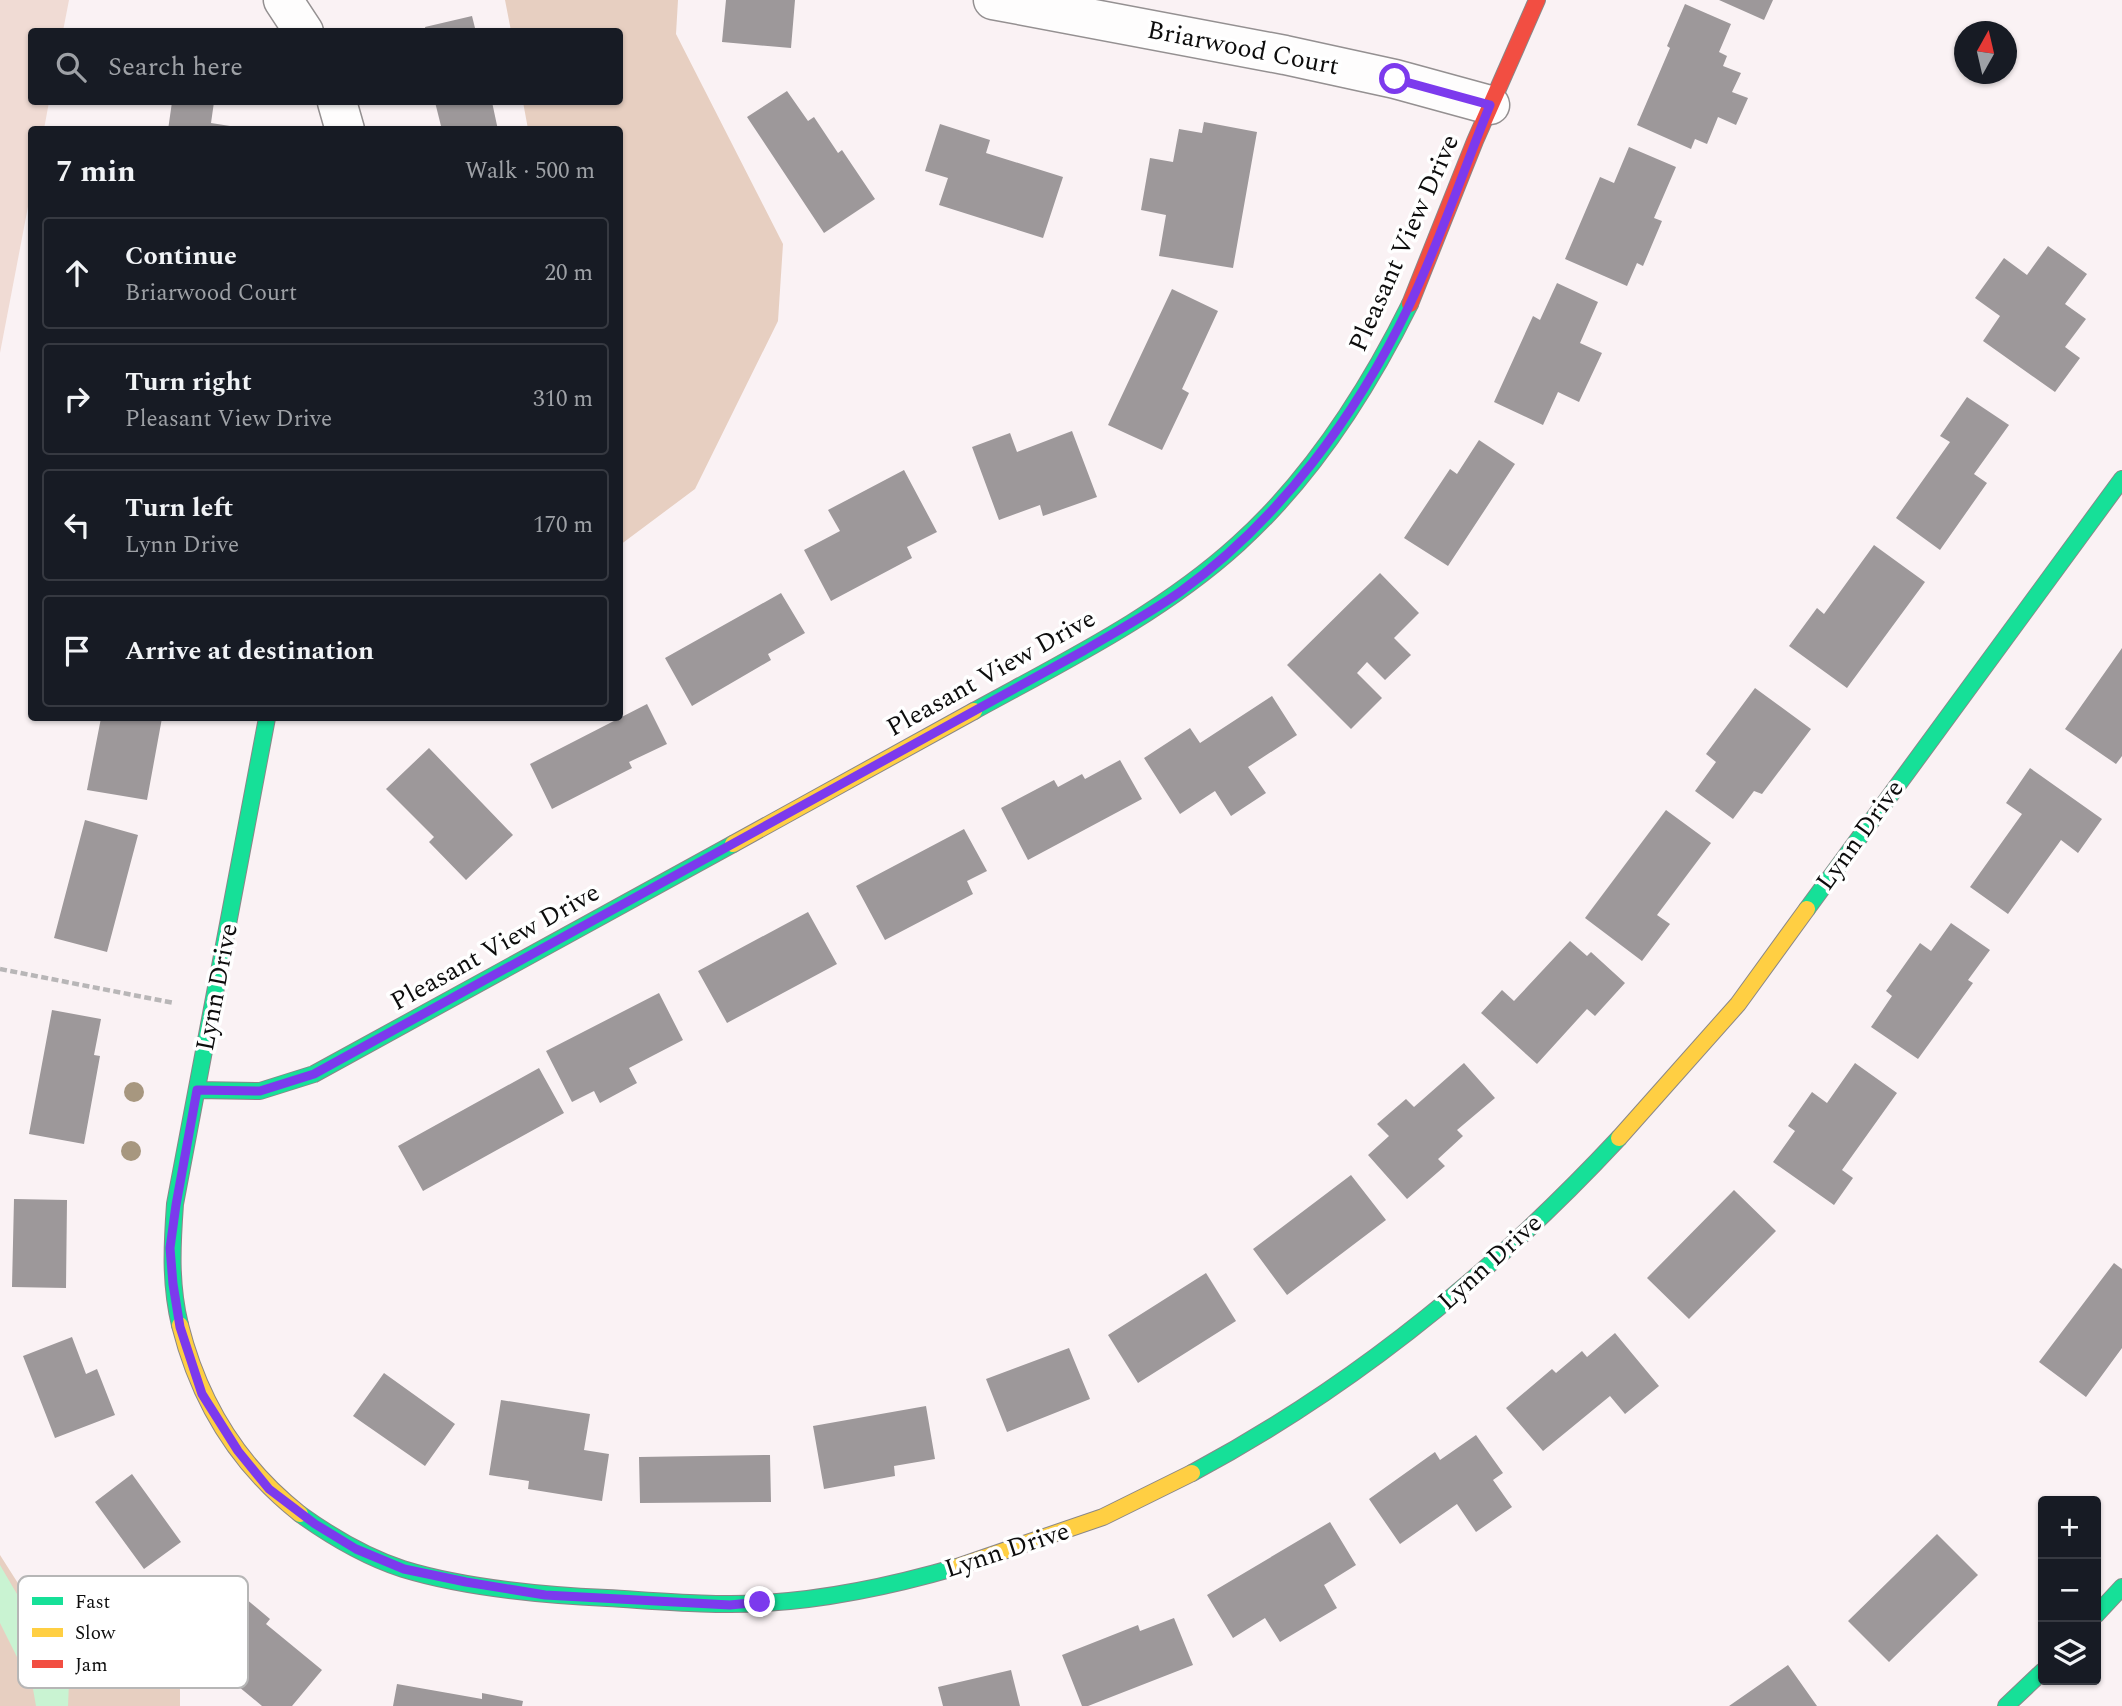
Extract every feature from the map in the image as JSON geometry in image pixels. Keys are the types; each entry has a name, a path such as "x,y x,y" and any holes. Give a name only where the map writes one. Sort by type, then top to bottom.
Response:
{"street":[{"path":"283,0 301,28"},
{"name":"Briarwood Court","path":"993,0 1285,55 1395,79 1490,105"},
{"name":"Pleasant View Drive","path":"197,1090 260,1091 314,1074 1085,650 1182,590 1239,543 1285,497 1362,393 1409,305 1490,105 1537,0"},
{"path":"338,105 344,126"},
{"name":"Lynn Drive","path":"266,721 170,1248 180,1327 202,1394 238,1451 269,1489 315,1524 356,1549 404,1569 545,1595 730,1605 805,1600 902,1583 998,1556 1113,1513 1196,1471 1284,1419 1359,1370 1432,1314 1558,1202 1688,1064 1738,1004 2122,479"},
{"path":"2101,1610 2122,1587"},
{"path":"2006,1706 2038,1676"}],"path":[{"path":"0,969 213,1010"}],"shaded area":[{"path":"0,0 69,0 64,28 28,28 28,105 48,105 45,126 28,126 28,207 0,353"},
{"path":"505,0 678,0 676,34 783,244 778,321 695,489 623,543 623,126 527,126 524,105 623,105 623,28 510,28"},
{"path":"0,1555 18,1583 18,1688 180,1688 180,1706 0,1706"},
{"path":"0,1565 18,1596 18,1659 0,1623"},
{"path":"69,1688 68,1706 36,1706 33,1689"}],"building":[{"path":"726,0 795,0 791,48 722,42"},
{"path":"1719,0 1773,0 1764,20"},
{"path":"1685,4 1731,24 1719,52 1727,56 1723,66 1741,73 1732,92 1748,98 1736,125 1718,117 1707,144 1695,139 1691,149 1637,125 1670,48 1667,46"},
{"path":"472,16 475,28 425,28"},
{"path":"787,91 808,121 814,117 838,153 842,150 875,199 824,233 747,117"},
{"path":"172,105 214,105 211,123 230,126 169,126"},
{"path":"436,105 493,105 497,126 441,126"},
{"path":"1204,122 1257,132 1233,268 1159,256 1166,215 1141,210 1150,158 1173,162 1179,129 1202,133"},
{"path":"940,124 990,140 986,153 1063,177 1043,238 939,205 948,178 925,171"},
{"path":"1629,147 1676,167 1654,218 1662,221 1643,266 1637,263 1627,286 1565,259 1600,177 1614,183"},
{"path":"2048,246 2087,274 2065,304 2086,319 2065,347 2080,358 2055,392 1983,341 2000,316 1975,298 2004,258 2027,275"},
{"path":"1557,283 1598,302 1580,343 1602,353 1579,402 1558,392 1543,425 1494,402 1533,316 1540,320"},
{"path":"1172,289 1218,311 1182,389 1189,393 1162,450 1108,425"},
{"path":"1967,397 2009,425 1974,474 1987,483 1940,550 1896,518 1950,442 1940,436"},
{"path":"1072,431 1097,497 1043,516 1040,505 999,520 972,447 1010,433 1017,452"},
{"path":"1479,440 1515,464 1448,566 1404,538 1450,469 1457,474"},
{"path":"904,470 937,532 907,547 912,558 831,601 804,550 840,531 828,510"},
{"path":"1874,545 1925,582 1847,688 1789,646 1817,608 1824,614"},
{"path":"1380,573 1419,613 1394,638 1411,655 1385,680 1367,662 1357,673 1382,698 1351,729 1287,665"},
{"path":"781,593 805,633 768,654 771,660 692,706 665,658"},
{"path":"2122,648 2122,756 2116,764 2065,729"},
{"path":"1755,688 1811,729 1762,794 1754,791 1733,819 1695,791 1716,762 1706,754"},
{"path":"1272,696 1297,735 1248,767 1266,793 1231,816 1215,791 1180,814 1144,758 1190,728 1200,743"},
{"path":"647,704 667,744 629,762 632,768 552,809 530,764 614,721 623,721 623,716"},
{"path":"100,721 161,721 147,800 87,790"},
{"path":"429,748 513,835 466,880 429,842 434,837 386,789"},
{"path":"1120,760 1142,799 1028,860 1001,808 1054,780 1058,787 1082,774 1085,779"},
{"path":"2030,768 2102,819 2078,853 2061,840 2008,914 1970,887 2022,814 2006,803"},
{"path":"1666,810 1711,843 1657,915 1670,924 1642,961 1585,918"},
{"path":"85,820 138,835 107,952 54,938"},
{"path":"964,829 987,871 967,881 973,894 885,940 856,886"},
{"path":"808,912 837,964 727,1023 698,971"},
{"path":"1951,923 1990,950 1968,980 1973,983 1918,1059 1871,1027 1892,996 1886,991 1920,943 1931,951"},
{"path":"1570,941 1587,956 1591,952 1625,983 1595,1016 1587,1009 1537,1064 1481,1013 1502,990 1514,1001"},
{"path":"659,993 683,1040 629,1068 637,1083 600,1103 594,1091 572,1102 546,1051"},
{"path":"52,1010 101,1019 94,1055 100,1056 84,1144 29,1134"},
{"path":"1464,1063 1495,1098 1457,1130 1463,1136 1438,1159 1445,1166 1407,1199 1368,1155 1389,1136 1377,1124 1406,1099 1414,1107"},
{"path":"1855,1063 1897,1093 1842,1170 1853,1178 1834,1205 1773,1162 1795,1131 1788,1126 1812,1092 1827,1103"},
{"path":"539,1068 564,1113 423,1191 398,1146"},
{"path":"1351,1175 1386,1220 1287,1295 1253,1249"},
{"path":"1734,1190 1776,1231 1689,1319 1647,1278"},
{"path":"14,1199 67,1200 66,1288 12,1287"},
{"path":"2114,1263 2122,1269 2122,1348 2086,1397 2039,1362"},
{"path":"1206,1273 1236,1321 1138,1383 1108,1335"},
{"path":"1615,1333 1659,1386 1625,1414 1610,1396 1543,1451 1506,1408 1552,1369 1556,1373 1582,1351 1587,1357"},
{"path":"72,1337 86,1374 97,1369 115,1415 55,1438 23,1356"},
{"path":"1069,1348 1090,1399 1007,1432 986,1379"},
{"path":"384,1373 455,1424 425,1466 353,1416"},
{"path":"501,1400 590,1414 584,1450 609,1454 602,1501 528,1489 529,1481 489,1475"},
{"path":"926,1406 935,1459 894,1466 895,1476 824,1489 813,1426"},
{"path":"1476,1435 1503,1473 1493,1480 1512,1507 1476,1532 1457,1504 1400,1544 1369,1499 1435,1452 1440,1460"},
{"path":"770,1455 771,1502 640,1503 639,1457"},
{"path":"132,1474 181,1542 144,1569 95,1502"},
{"path":"1330,1522 1356,1565 1324,1585 1337,1608 1280,1642 1265,1618 1233,1638 1207,1595"},
{"path":"1937,1534 1978,1575 1889,1662 1848,1621"},
{"path":"248,1601 270,1619 266,1624 322,1670 292,1706 262,1706 240,1688 248,1688"},
{"path":"1174,1618 1193,1665 1082,1706 1062,1655 1138,1625 1140,1631"},
{"path":"1788,1665 1817,1706 1729,1706"},
{"path":"1011,1670 1020,1706 943,1706 938,1687"},
{"path":"397,1684 482,1699 482,1693 523,1701 522,1706 393,1706"}],"traffic: fast":[{"path":"974,711 1077,655 1145,614 1177,593 1238,544 1290,491 1335,432 1375,370 1410,304"},
{"path":"1807,909 2122,479"},
{"path":"180,1325 173,1280 175,1204 266,721"},
{"path":"197,1090 260,1091 314,1074 733,844"},
{"path":"1192,1473 1309,1403 1419,1323 1523,1234 1619,1138"},
{"path":"300,1514 350,1546 403,1569 478,1586 556,1595 705,1604 765,1603 862,1590 957,1567"},
{"path":"2101,1610 2122,1587"},
{"path":"2006,1706 2038,1676"}],"traffic: slow":[{"path":"733,844 974,711"},
{"path":"1619,1138 1738,1004 1807,909"},
{"path":"180,1325 198,1380 224,1430 258,1475 300,1514"},
{"path":"957,1567 1103,1517 1192,1473"}],"traffic: jam":[{"path":"1410,304 1475,141 1537,0"}],"route":[{"path":"760,1602 730,1605 545,1595 404,1569 356,1549 315,1524 269,1489 238,1451 202,1394 180,1327 170,1248 197,1090 260,1091 314,1074 1085,650 1182,590 1239,543 1285,497 1317,457 1376,369 1409,305 1490,105 1395,79"}]}
